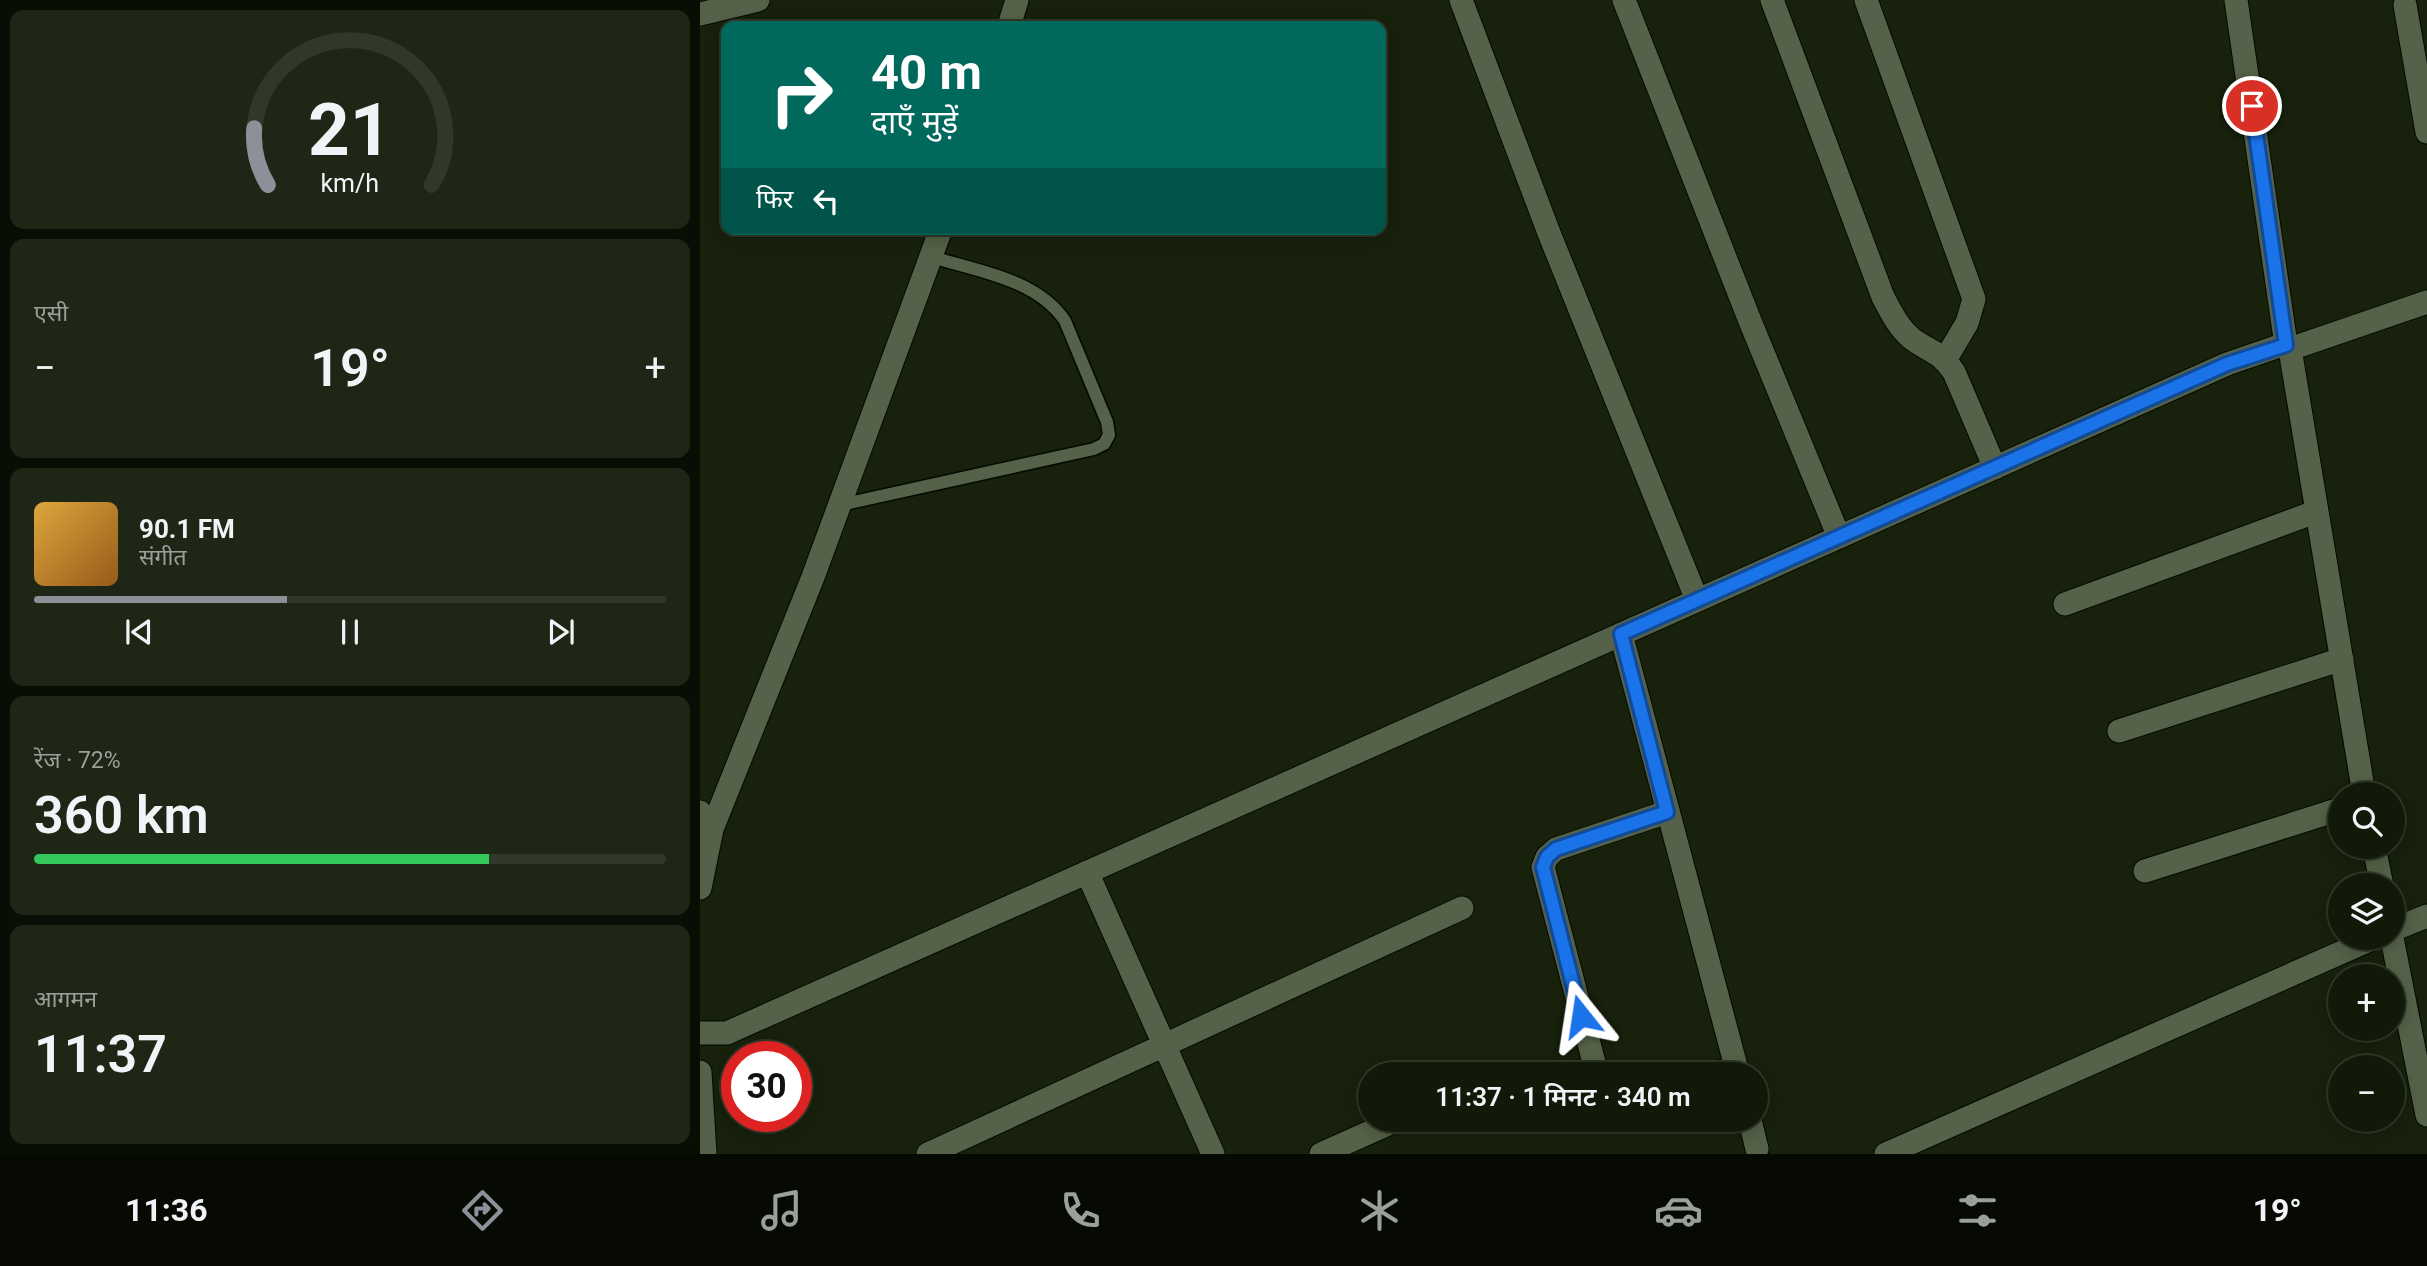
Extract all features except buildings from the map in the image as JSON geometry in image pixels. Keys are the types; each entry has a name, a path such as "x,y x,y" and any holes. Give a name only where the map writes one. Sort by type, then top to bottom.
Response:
{"street":[{"path":"707,8 758,0"},
{"path":"1011,21 1017,0"},
{"path":"1461,0 1549,233 1697,600"},
{"path":"1624,0 1750,321 1839,537"},
{"path":"1772,0 1892,314 1913,340 1932,348 1945,360 1995,467"},
{"path":"1866,0 1974,299 1967,323 1945,360"},
{"path":"2236,0 2288,347 2362,782"},
{"path":"2405,5 2427,132"},
{"path":"700,888 706,821 840,505 939,235"},
{"path":"700,1033 727,1033 2227,364 2427,302"},
{"path":"2065,604 2315,512"},
{"path":"1621,634 1735,1062"},
{"path":"2119,731 2342,659"},
{"path":"1594,1062 1543,867 1547,857 1556,849 1667,812"},
{"path":"2145,871 2328,813"},
{"path":"1087,872 1213,1154"},
{"path":"928,1154 1462,908"},
{"path":"2405,925 2427,916"},
{"path":"1886,1154 2347,950"},
{"path":"2394,950 2427,1115"},
{"path":"700,1072 705,1154"},
{"path":"1321,1154 1370,1132"},
{"path":"1752,1132 1757,1149"}],"lane":[{"path":"840,505 1094,449 1104,444 1109,435 1107,422 1065,321 1056,307 1027,287 932,257"}],"route":[{"path":"1581,1016 1546,886 1543,867 1547,857 1556,849 1667,812 1621,634 2227,364 2286,345 2252,106"}]}
